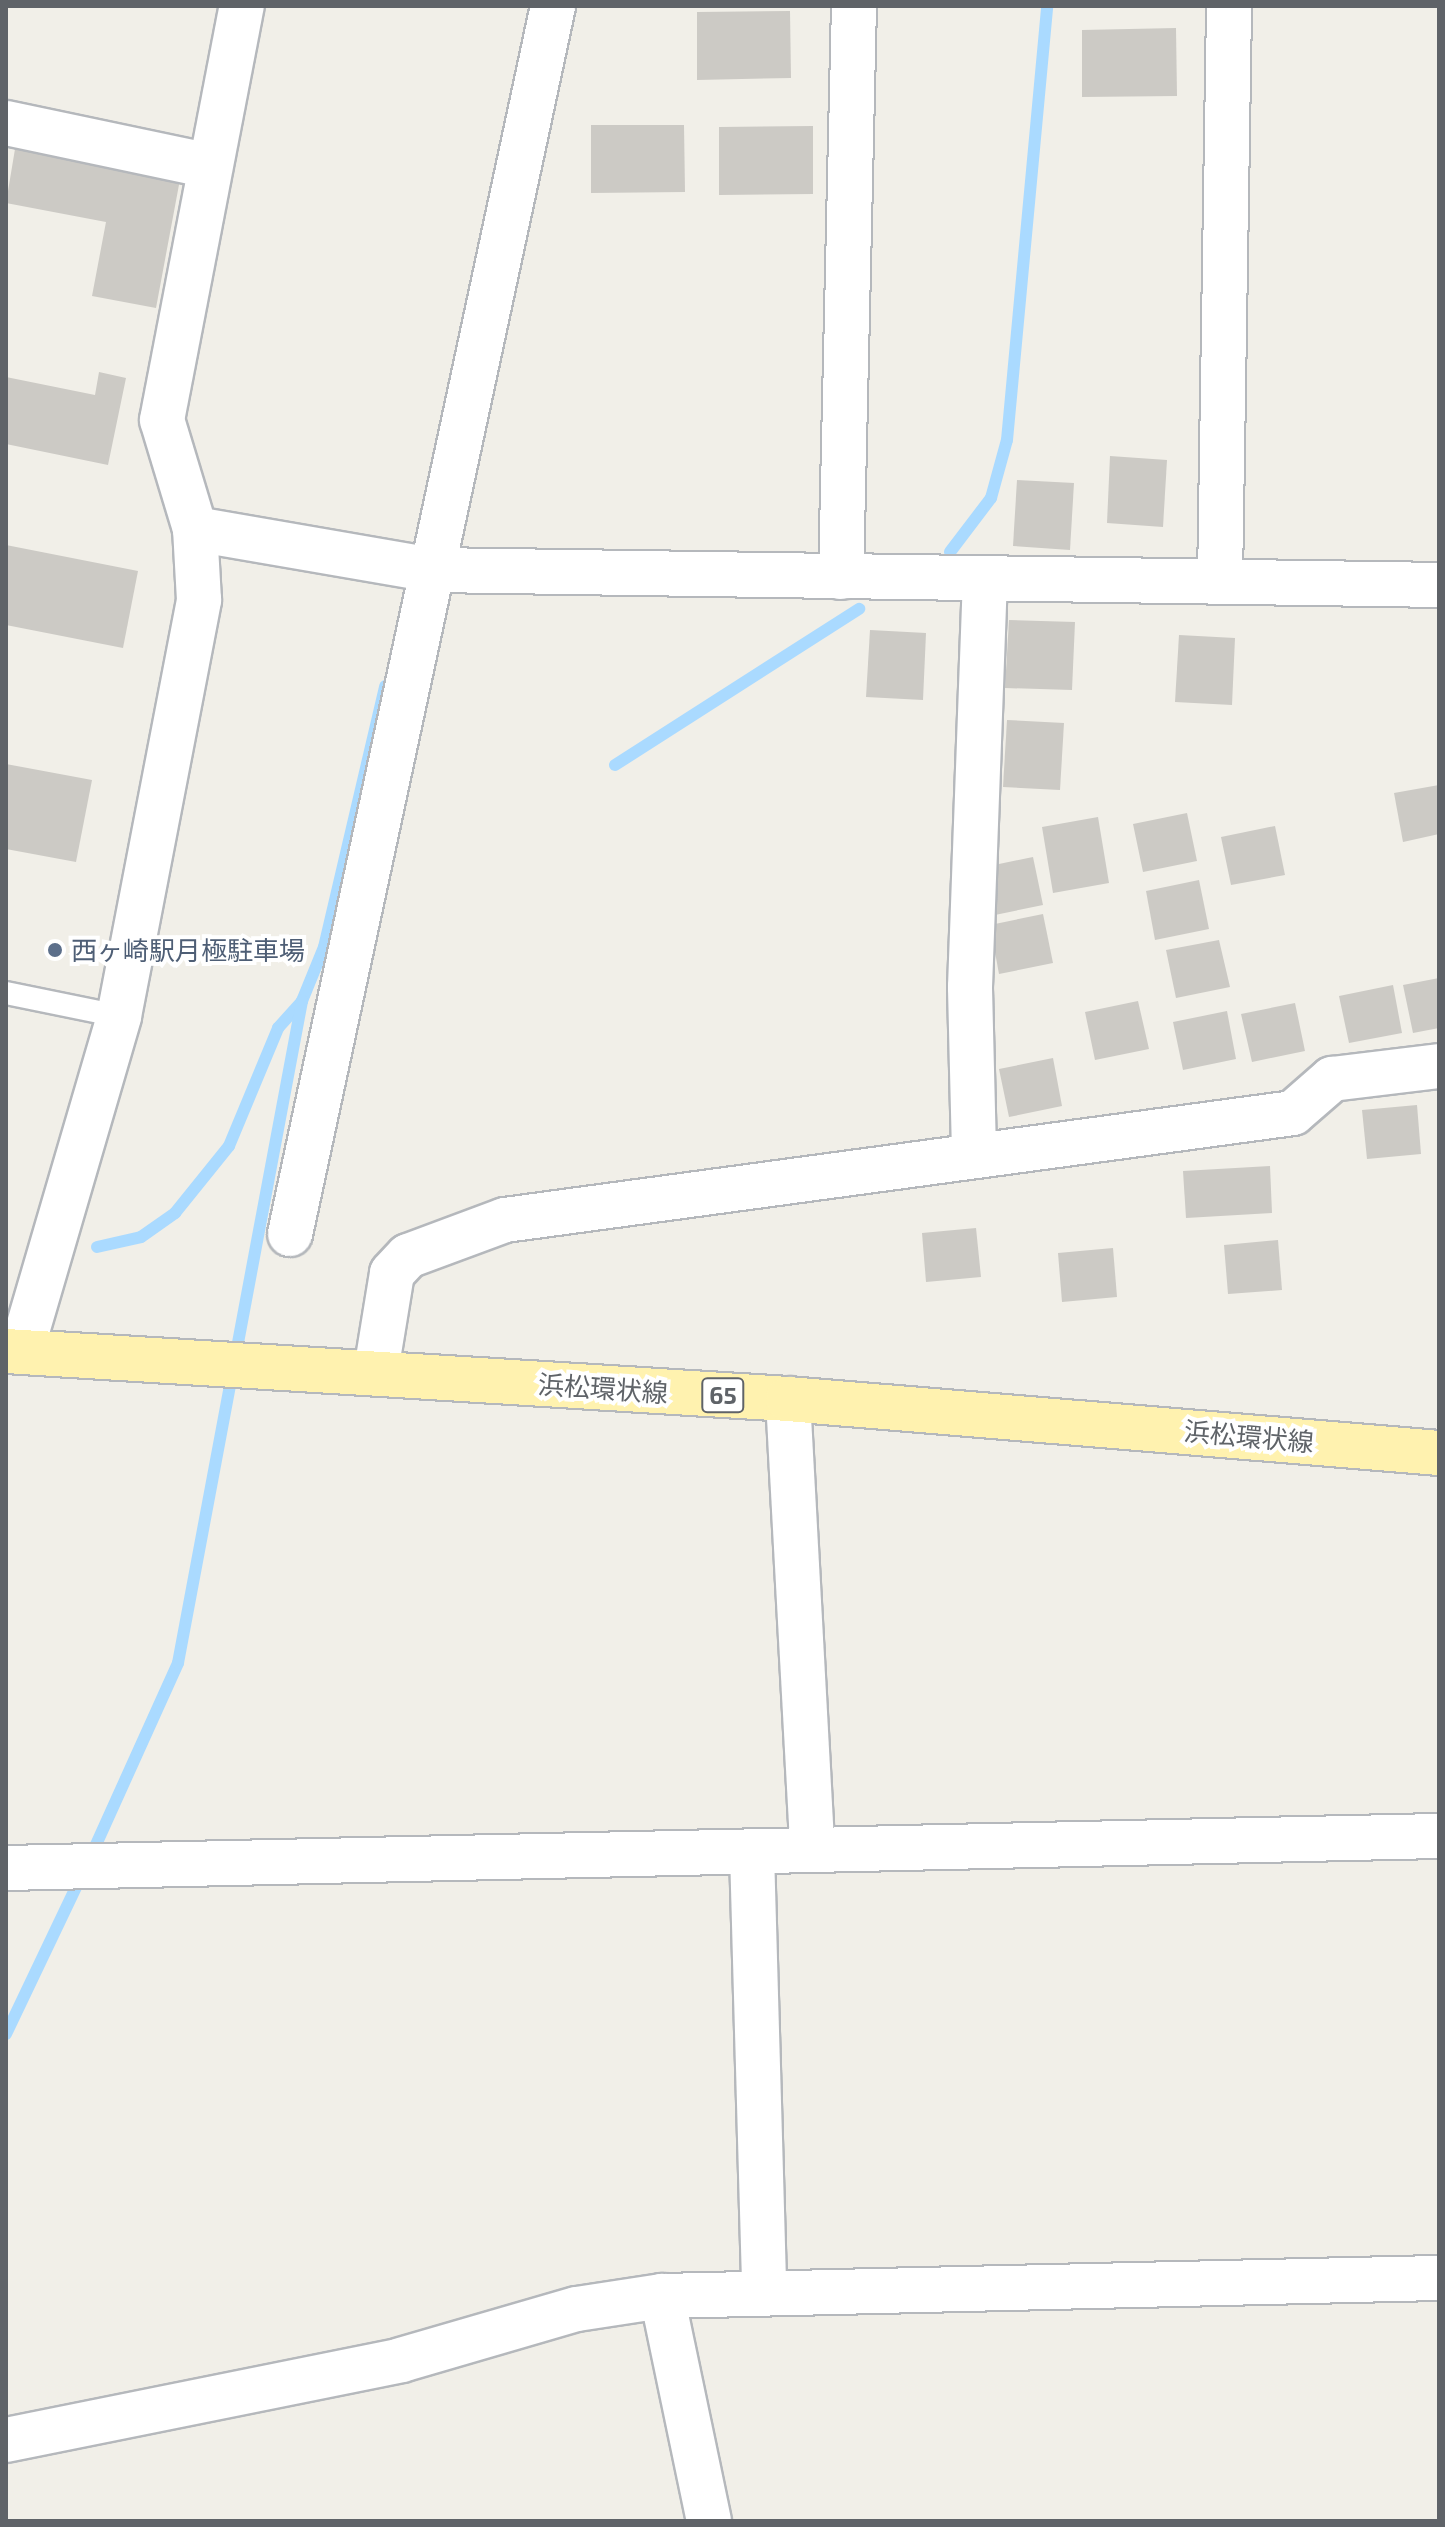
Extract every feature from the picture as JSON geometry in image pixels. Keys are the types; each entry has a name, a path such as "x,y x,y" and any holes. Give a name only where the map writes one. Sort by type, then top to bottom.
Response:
{"main road":[{"name":"浜松環状線","path":"14,1352 376,1371 788,1399 1439,1453"}],"street":[{"path":"14,1352 119,1016 199,600 195,529 162,420 205,165 242,6"},
{"path":"290,1234 553,6"},
{"path":"841,577 854,6"},
{"path":"1220,581 1229,6"},
{"path":"6,123 205,165"},
{"path":"195,529 433,570 1439,585"},
{"path":"974,1152 970,987 985,578"},
{"path":"376,1371 392,1273 408,1256 505,1220 974,1152 1293,1113 1332,1079 1439,1066"},
{"path":"788,1399 812,1847"},
{"path":"6,1868 752,1852 812,1847 1439,1836"},
{"path":"752,1852 764,2290"},
{"path":"6,2440 401,2360 577,2309 662,2296 764,2290 1439,2278"},
{"path":"662,2296 709,2521"}],"lane":[{"path":"6,993 119,1016"}],"building":[{"path":"790,11 791,78 697,80 697,12"},
{"path":"1176,28 1177,96 1082,97 1082,30"},
{"path":"591,125 684,125 685,192 591,193"},
{"path":"813,126 813,194 719,195 719,127"},
{"path":"16,143 181,174 156,308 92,296 106,222 6,203"},
{"path":"99,372 126,378 108,465 6,444 6,377 95,395"},
{"path":"1110,456 1167,460 1163,527 1107,523"},
{"path":"1017,480 1074,483 1070,550 1013,546"},
{"path":"6,545 138,571 123,648 6,625"},
{"path":"1009,620 1075,622 1072,690 1005,688"},
{"path":"870,630 926,633 923,700 866,697"},
{"path":"1179,635 1235,638 1232,705 1175,702"},
{"path":"1007,720 1064,723 1060,790 1003,787"},
{"path":"6,764 92,780 76,862 6,849"},
{"path":"1439,785 1439,834 1403,842 1394,793"},
{"path":"1187,813 1197,861 1143,872 1133,824"},
{"path":"1098,817 1109,883 1053,893 1042,827"},
{"path":"1275,826 1285,875 1231,885 1221,837"},
{"path":"1033,857 1043,905 990,916 980,868"},
{"path":"1199,880 1209,929 1155,940 1146,891"},
{"path":"1043,914 1053,963 999,974 990,925"},
{"path":"1219,940 1230,987 1176,998 1166,950"},
{"path":"1439,978 1439,1028 1413,1033 1403,985"},
{"path":"1393,985 1402,1033 1349,1043 1339,996"},
{"path":"1138,1001 1149,1049 1095,1060 1085,1012"},
{"path":"1295,1003 1305,1051 1252,1062 1241,1014"},
{"path":"1227,1011 1236,1059 1183,1070 1173,1022"},
{"path":"1053,1058 1062,1106 1009,1117 999,1069"},
{"path":"1417,1105 1421,1154 1367,1159 1362,1110"},
{"path":"1270,1166 1272,1213 1186,1218 1183,1171"},
{"path":"976,1228 981,1277 926,1282 922,1233"},
{"path":"1278,1240 1282,1290 1228,1294 1224,1245"},
{"path":"1113,1248 1117,1297 1062,1302 1058,1253"}],"waterway":[{"path":"950,552 991,498 1007,440 1047,6"},
{"path":"615,765 859,609"},
{"path":"97,1247 141,1237 175,1213 229,1146 278,1028 302,1001 324,947 385,686"},
{"path":"90,1858 178,1663 302,1001"},
{"path":"6,2034 82,1875"}],"place":[{"name":"西ヶ崎駅月極駐車場","path":"55,950"}]}
